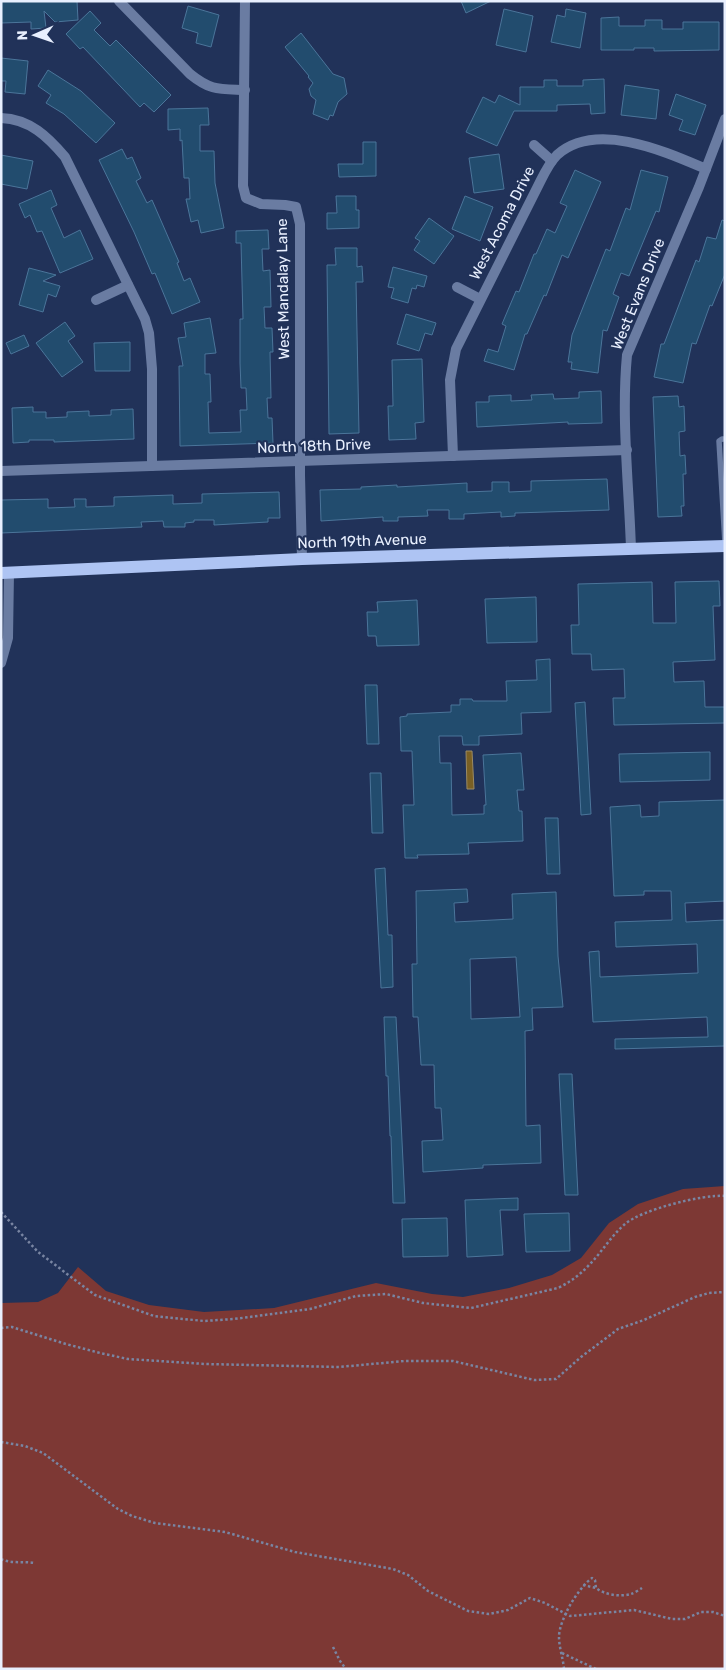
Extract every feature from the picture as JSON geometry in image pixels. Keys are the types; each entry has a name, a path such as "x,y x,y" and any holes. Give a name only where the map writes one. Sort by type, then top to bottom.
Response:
{"main road":[{"name":"North 19th Avenue","path":"5,572 725,544"}],"street":[{"path":"119,1 190,74 203,84 218,89 245,90"},
{"name":"West Mandalay Lane","path":"245,1 243,186 246,198 261,204 296,207 300,224 302,559"},
{"path":"1,118 18,121 34,127 51,140 65,158 145,319 152,349 152,466"},
{"name":"West Evans Drive","path":"631,549 625,379 628,355 725,119"},
{"name":"West Acoma Drive","path":"453,456 450,380 456,349 543,176 558,154 578,144 598,140 635,143 664,152 706,169"},
{"name":"West Acoma Drive","path":"534,145 552,161"},
{"path":"96,300 128,285"},
{"name":"West Acoma Drive","path":"457,287 480,299"},
{"name":"North 18th Drive","path":"1,471 627,450"},
{"path":"1,663 8,638 5,572"}],"lane":[{"path":"725,439 722,438 719,441 725,544"}],"path":[{"path":"1,1212 38,1252 95,1295 154,1316 204,1321 310,1309 356,1296 386,1294 423,1302 471,1308 558,1288 571,1281 589,1266 626,1222 645,1212 702,1197 725,1196"},
{"path":"1,1328 12,1327 100,1354 128,1358 205,1364 339,1367 405,1361 454,1361 534,1380 544,1380 556,1379 618,1329 709,1293 725,1292"},
{"path":"1,1442 26,1446 43,1453 118,1509 132,1516 154,1523 225,1532 295,1552 393,1569 408,1575 428,1591 468,1612 489,1614 508,1610 530,1598 545,1603 570,1616 634,1610 672,1619 685,1619 701,1612 713,1612 725,1616"},
{"path":"1,1559 8,1562 34,1563"},
{"path":"564,1669 559,1636 567,1614 582,1585 592,1578 595,1580 596,1588"},
{"path":"582,1585 596,1588 608,1594 617,1595 631,1594 642,1588"},
{"path":"333,1647 346,1669"},
{"path":"562,1652 596,1669"}],"shaded area":[{"path":"466,751 472,751 474,789 467,789"},
{"path":"725,1186 725,1669 1,1669 1,1303 38,1302 58,1293 78,1267 106,1291 149,1305 204,1312 274,1308 376,1283 432,1294 463,1297 509,1288 552,1275 581,1258 609,1223 638,1204 683,1189"}],"building":[{"path":"1,1 77,1 78,20 55,22 44,11 46,28 31,29 31,22 1,23"},
{"path":"461,1 491,1 466,13"},
{"path":"188,6 219,15 211,47 196,43 198,33 182,28"},
{"path":"504,9 533,16 526,52 496,45"},
{"path":"566,9 586,13 580,48 551,42 557,15 565,17"},
{"path":"90,11 101,23 94,30 110,46 116,40 171,95 154,112 144,103 140,107 83,47 80,49 66,34"},
{"path":"619,17 619,26 645,26 645,20 662,20 662,29 683,29 683,22 719,22 719,50 654,51 654,48 634,48 634,50 601,50 601,18"},
{"path":"301,33 333,74 344,78 347,94 338,102 333,116 330,115 328,120 313,114 316,100 311,96 309,89 313,83 285,47"},
{"path":"1,58 28,61 25,94 5,92 6,81 1,81"},
{"path":"48,70 81,91 115,123 96,143 64,114 46,103 51,95 38,86"},
{"path":"604,79 605,113 591,114 590,104 557,105 557,111 514,111 497,146 466,132 483,97 495,103 499,95 520,105 520,87 544,87 544,80 557,80 557,86 583,86 583,80"},
{"path":"625,85 659,90 656,119 621,115"},
{"path":"676,94 706,105 695,135 679,130 683,120 669,115"},
{"path":"208,108 209,125 200,125 200,151 214,151 215,183 224,228 201,233 198,220 191,222 186,199 190,199 189,178 184,178 180,129 168,130 168,109"},
{"path":"363,142 376,142 376,176 339,177 338,164 363,164"},
{"path":"122,149 127,159 132,157 141,178 136,181 147,203 152,200 179,262 177,263 184,281 190,278 200,302 172,314 155,273 152,274 99,160"},
{"path":"499,154 504,189 474,193 469,158"},
{"path":"1,155 33,161 27,189 1,184"},
{"path":"575,170 601,182 568,258 562,255 546,296 544,295 527,334 525,334 514,370 484,361 488,349 498,352 506,326 502,324 516,291 519,292 534,254 536,254 547,229 555,233 567,206 560,203"},
{"path":"641,170 668,177 659,212 656,211 629,276 621,273 613,294 619,297 607,331 603,330 598,373 571,369 572,362 568,362 572,335 606,249 610,251 626,208 630,210"},
{"path":"51,190 57,205 51,208 64,238 80,230 93,259 60,273 42,231 37,232 30,215 25,218 19,204"},
{"path":"336,196 356,196 356,210 359,210 359,228 327,229 327,213 337,213"},
{"path":"465,196 493,207 480,241 452,229"},
{"path":"429,218 454,236 434,264 414,250 420,241 415,238"},
{"path":"722,220 725,221 725,274 712,306 710,305 696,344 692,343 683,383 654,377 661,344 664,344 696,260 699,262 707,237 716,239"},
{"path":"268,230 269,249 262,249 263,271 270,270 271,307 264,307 265,328 272,328 273,352 270,352 271,398 267,398 268,418 272,418 273,443 180,446 179,366 183,366 178,338 186,337 184,323 210,318 216,353 205,354 205,374 210,374 211,402 208,402 209,433 241,432 240,410 247,410 246,388 241,388 240,319 243,319 241,243 236,243 236,231"},
{"path":"335,248 357,248 357,267 362,266 363,282 356,282 359,433 329,434 327,265 336,265"},
{"path":"393,267 427,276 424,287 417,285 416,289 412,288 408,303 391,298 394,288 388,287"},
{"path":"29,268 56,275 43,281 60,286 56,297 48,294 43,312 19,305"},
{"path":"406,314 436,323 432,335 425,333 419,351 397,344"},
{"path":"65,322 75,336 68,341 83,362 62,377 36,343"},
{"path":"24,335 29,346 11,354 6,343"},
{"path":"130,342 130,371 95,371 94,343"},
{"path":"422,359 424,422 415,423 416,439 389,440 388,406 393,406 392,360"},
{"path":"601,391 602,423 568,424 568,422 477,427 476,402 489,402 489,396 511,395 511,401 532,400 531,395 553,394 554,399 579,398 579,392"},
{"path":"678,396 679,407 684,406 685,431 679,432 680,456 685,455 686,474 683,474 684,506 681,506 682,516 658,517 653,397"},
{"path":"33,407 33,412 46,412 46,418 67,417 67,412 89,411 89,416 111,415 111,410 133,409 134,439 54,442 54,440 29,440 29,442 13,443 12,408"},
{"path":"607,479 609,510 515,513 515,516 501,517 501,512 464,514 464,519 449,519 449,510 427,510 428,516 398,517 398,521 383,521 383,517 321,521 320,490 467,483 467,492 492,491 492,482 509,482 509,492 531,491 531,481"},
{"path":"279,492 280,518 268,518 268,522 214,525 214,520 194,520 194,522 185,523 185,527 164,527 163,521 141,522 142,527 1,533 1,500 48,499 48,508 75,507 74,499 86,499 86,507 114,506 114,497 173,495 173,504 202,503 202,494"},
{"path":"719,581 720,606 713,606 715,660 673,662 674,682 704,681 705,707 725,707 725,723 614,725 613,698 625,698 624,669 592,670 591,654 572,654 571,625 579,625 578,584 652,582 653,623 676,623 675,582"},
{"path":"536,597 537,642 487,643 485,599"},
{"path":"417,600 419,645 377,646 376,636 368,636 367,612 378,612 377,602"},
{"path":"550,659 551,712 521,713 522,734 479,736 479,745 463,745 462,736 439,736 440,763 451,763 452,815 484,814 484,805 486,805 483,755 521,753 524,790 517,790 519,811 522,811 523,841 468,843 469,854 417,855 418,858 405,858 403,805 414,805 412,751 401,751 400,717 407,716 407,714 451,712 451,705 460,705 460,699 507,701 506,681 537,680 536,660"},
{"path":"365,685 377,685 379,744 367,744"},
{"path":"585,702 591,814 581,815 575,703"},
{"path":"710,752 710,780 620,782 619,754"},
{"path":"370,773 381,773 383,833 372,833"},
{"path":"725,800 725,901 685,903 686,922 725,920 725,1046 615,1049 615,1039 708,1037 707,1017 593,1022 589,952 599,951 600,977 698,973 697,944 616,947 615,922 672,920 671,891 644,891 644,895 614,896 610,807 640,805 641,817 659,816 659,802"},
{"path":"545,818 558,818 560,874 547,874"},
{"path":"385,868 388,935 392,935 393,987 381,988 375,869"},
{"path":"467,889 468,902 454,903 455,922 513,919 512,894 556,892 558,956 563,1007 532,1008 533,1030 525,1031 526,1126 540,1125 541,1163 483,1165 483,1168 423,1172 422,1141 443,1140 441,1108 435,1108 434,1065 421,1065 418,1017 413,1017 412,964 417,964 416,891","holes":["516,957 520,1017 471,1019 470,959"]},
{"path":"384,1017 396,1017 405,1203 393,1203"},
{"path":"559,1074 572,1074 578,1195 565,1195"},
{"path":"518,1198 518,1210 500,1210 503,1255 467,1257 465,1200"},
{"path":"569,1213 570,1251 526,1252 524,1214"},
{"path":"447,1218 448,1256 403,1257 402,1219"}]}
